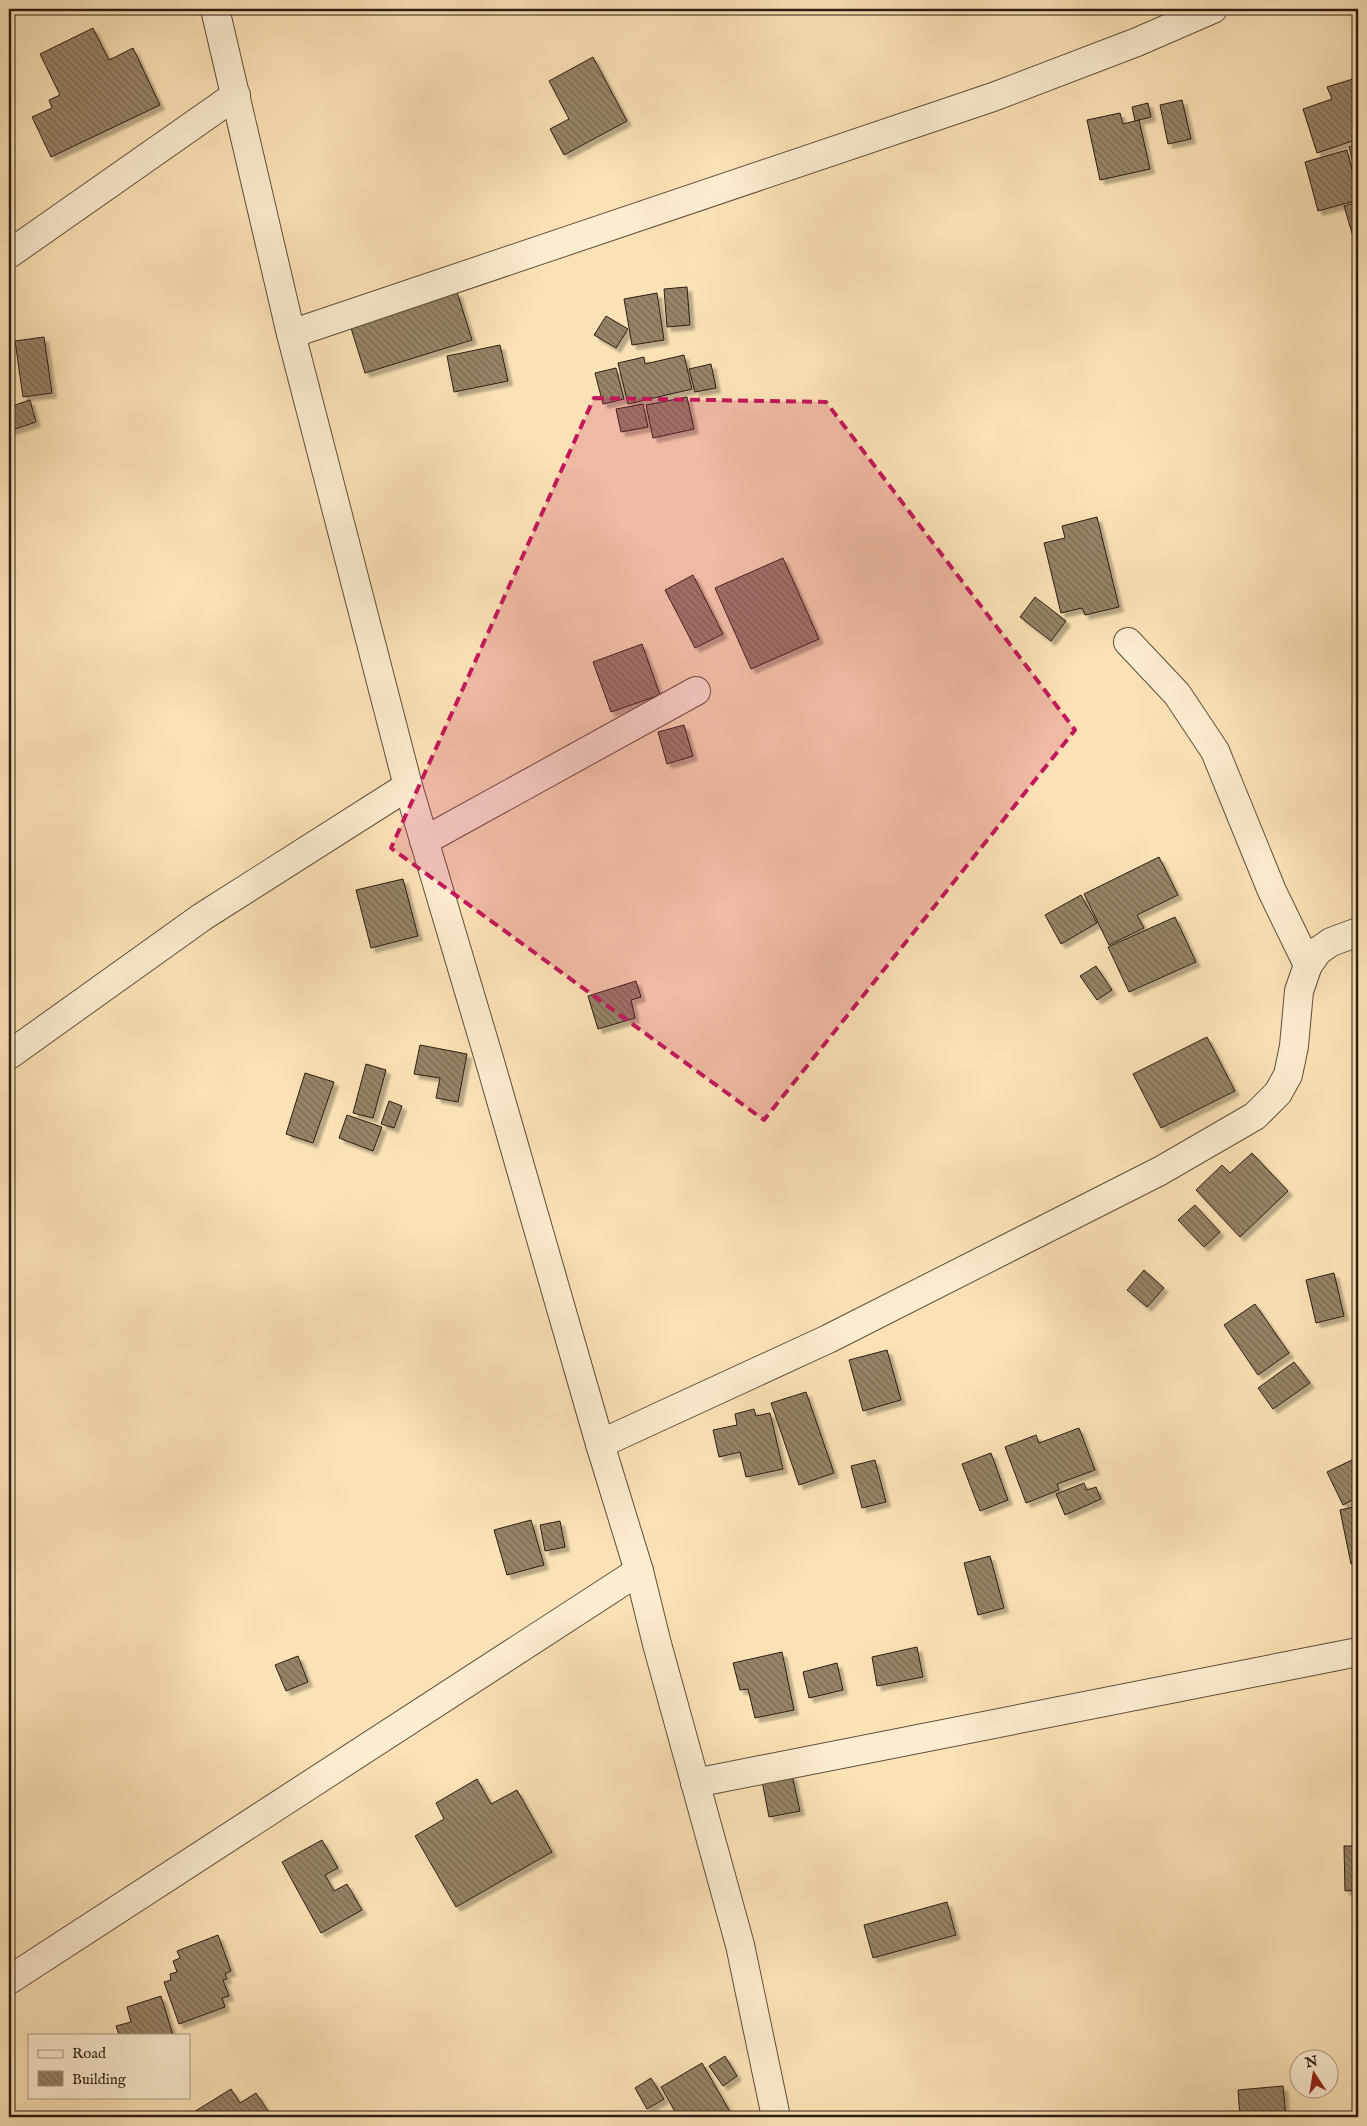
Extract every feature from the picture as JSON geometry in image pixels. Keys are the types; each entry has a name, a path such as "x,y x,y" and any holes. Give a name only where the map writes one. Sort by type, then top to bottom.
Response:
{"street":[{"path":"215,9 291,334 408,786 600,1444 640,1571 695,1783 740,1945 776,2117"},
{"path":"291,334 993,97 1137,42 1213,9"},
{"path":"9,254 236,95"},
{"path":"1128,642 1177,694 1215,751 1272,891 1308,965"},
{"path":"424,841 696,691"},
{"path":"9,1055 202,917 408,786"},
{"path":"600,1444 837,1335 1160,1171 1255,1116 1278,1093 1288,1075 1294,1046 1299,991 1308,965 1318,951 1331,942 1358,932"},
{"path":"9,1980 640,1571"},
{"path":"695,1783 1358,1652"}],"highlighted area":[{"path":"594,398 826,402 1075,730 764,1120 391,848"}],"building":[{"path":"93,28 109,60 133,48 160,105 51,157 32,117 52,108 49,100 60,95 40,54"},
{"path":"593,57 627,121 564,155 550,129 569,119 549,81"},
{"path":"1356,78 1358,85 1358,139 1317,153 1303,109 1332,99 1327,87"},
{"path":"1182,100 1191,139 1168,144 1160,105"},
{"path":"1148,103 1151,117 1135,121 1132,107"},
{"path":"1120,113 1123,124 1139,120 1150,169 1100,180 1087,120"},
{"path":"1358,145 1358,180 1349,147"},
{"path":"1347,150 1358,193 1358,200 1318,211 1305,162"},
{"path":"1358,202 1358,250 1357,250 1344,206"},
{"path":"687,287 690,325 667,327 664,289"},
{"path":"457,292 472,340 365,373 350,325"},
{"path":"657,293 664,340 632,345 624,299"},
{"path":"606,316 628,329 616,348 594,335"},
{"path":"44,337 52,393 23,397 15,341"},
{"path":"500,345 508,381 454,392 447,356"},
{"path":"684,355 692,389 628,404 618,363 644,357 645,364"},
{"path":"711,364 716,388 695,392 689,369"},
{"path":"616,368 624,399 603,404 595,373"},
{"path":"687,397 694,429 653,438 646,405"},
{"path":"30,400 36,422 9,431 9,407"},
{"path":"643,404 648,427 621,432 616,409"},
{"path":"1097,517 1119,607 1085,615 1082,608 1061,613 1044,543 1065,538 1062,526"},
{"path":"783,558 819,639 751,669 715,588"},
{"path":"693,575 723,634 695,648 665,590"},
{"path":"1035,597 1066,621 1051,641 1020,617"},
{"path":"642,644 660,695 611,712 593,662"},
{"path":"684,725 693,756 667,764 658,732"},
{"path":"1159,857 1178,895 1137,915 1144,928 1109,945 1084,894"},
{"path":"403,879 418,936 371,948 356,890"},
{"path":"1081,895 1097,923 1061,944 1045,915"},
{"path":"1175,917 1196,962 1129,992 1108,947"},
{"path":"1096,966 1112,990 1097,1000 1080,976"},
{"path":"636,981 641,997 631,1000 635,1018 598,1029 588,996"},
{"path":"1207,1037 1235,1091 1161,1128 1133,1074"},
{"path":"420,1045 467,1054 458,1102 436,1098 440,1078 414,1074"},
{"path":"366,1064 386,1070 373,1118 353,1113"},
{"path":"305,1073 334,1082 313,1143 286,1134"},
{"path":"389,1101 402,1106 394,1128 381,1124"},
{"path":"347,1115 382,1127 373,1151 339,1138"},
{"path":"1252,1153 1288,1191 1240,1237 1196,1190 1222,1165 1230,1173"},
{"path":"1195,1205 1220,1232 1204,1247 1178,1220"},
{"path":"1144,1270 1164,1288 1147,1307 1127,1290"},
{"path":"1334,1273 1344,1316 1316,1323 1306,1280"},
{"path":"1255,1304 1289,1353 1258,1375 1224,1325"},
{"path":"887,1350 901,1400 863,1411 849,1360"},
{"path":"1294,1362 1310,1383 1273,1409 1258,1388"},
{"path":"806,1392 834,1473 799,1485 771,1403"},
{"path":"754,1409 756,1416 770,1413 783,1469 746,1477 740,1452 719,1457 713,1430 737,1425 735,1414"},
{"path":"1079,1428 1095,1470 1057,1484 1059,1490 1026,1503 1005,1447 1036,1435 1039,1443"},
{"path":"991,1453 1008,1500 980,1511 962,1464"},
{"path":"1358,1457 1358,1497 1343,1505 1327,1472"},
{"path":"875,1460 886,1502 862,1508 851,1466"},
{"path":"1084,1483 1087,1490 1096,1487 1101,1499 1065,1515 1056,1494"},
{"path":"1358,1506 1358,1563 1351,1564 1340,1510"},
{"path":"531,1520 544,1565 507,1575 494,1530"},
{"path":"560,1521 565,1547 545,1551 540,1525"},
{"path":"990,1556 1004,1608 978,1615 964,1563"},
{"path":"917,1647 923,1677 877,1686 872,1657"},
{"path":"782,1652 794,1710 755,1718 748,1689 740,1690 733,1663"},
{"path":"298,1656 308,1682 286,1691 275,1665"},
{"path":"837,1663 843,1690 809,1698 803,1672"},
{"path":"792,1775 800,1811 769,1817 762,1781"},
{"path":"477,1779 491,1804 517,1790 552,1852 456,1907 415,1836 444,1819 436,1803"},
{"path":"322,1840 338,1868 325,1875 334,1891 347,1884 362,1910 321,1933 282,1862"},
{"path":"1344,1846 1358,1846 1358,1890 1345,1891"},
{"path":"947,1902 956,1935 873,1958 864,1925"},
{"path":"218,1935 231,1971 225,1974 227,1979 223,1980 229,1996 222,1998 225,2007 179,2024 164,1982 171,1980 170,1974 177,1972 173,1961 180,1958 177,1951"},
{"path":"161,1996 173,2034 119,2034 116,2026 131,2022 127,2007"},
{"path":"725,2056 737,2076 723,2086 709,2066"},
{"path":"702,2063 733,2117 678,2117 661,2087"},
{"path":"651,2078 664,2099 647,2109 635,2088"},
{"path":"1283,2086 1286,2117 1240,2117 1238,2090"},
{"path":"231,2089 240,2103 256,2093 272,2117 191,2117 189,2115"}]}
